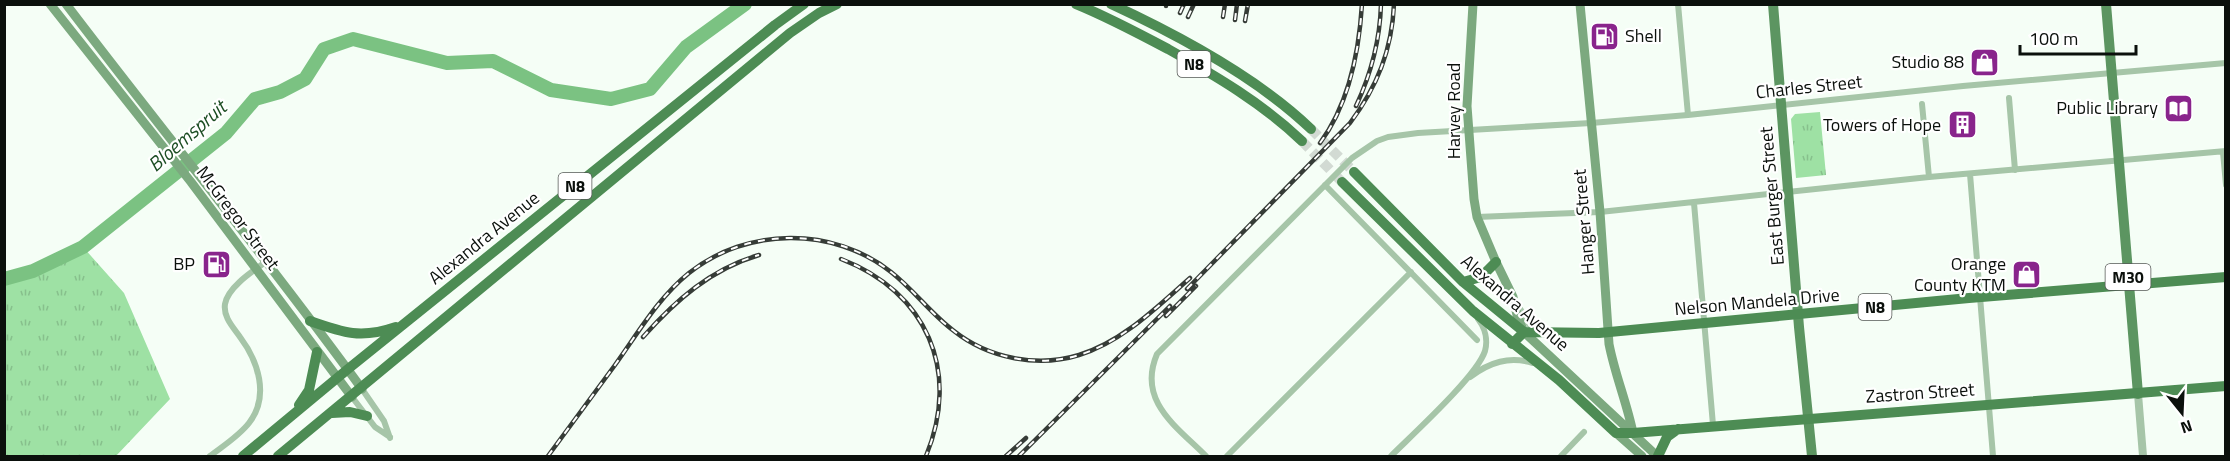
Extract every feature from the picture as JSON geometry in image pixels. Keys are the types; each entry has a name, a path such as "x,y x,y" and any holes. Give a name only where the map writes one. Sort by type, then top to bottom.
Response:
{"highway":[{"name":"Alexandra Avenue","path":"243,456 338,377 804,4"},
{"name":"Alexandra Avenue","path":"278,456 790,33 837,4"},
{"name":"N8","path":"1076,4 1137,32 1194,64 1264,107 1302,141"},
{"name":"N8","path":"1111,4 1155,25 1252,82 1293,112 1311,129"},
{"name":"Alexandra Avenue","path":"1354,172 1463,282 1529,332"},
{"name":"Alexandra Avenue","path":"1342,182 1473,311 1559,380 1616,432"},
{"path":"1463,282 1481,278 1496,262"},
{"name":"Nelson Mandela Drive","path":"1529,332 1608,332 1980,297 2226,277"},
{"path":"310,321 358,335 403,325"},
{"path":"1512,344 1529,332"},
{"path":"284,424 309,390 317,352"},
{"name":"Zastron Street","path":"1616,432 1633,433 2226,386"},
{"path":"331,413 350,412 367,416"},
{"path":"1658,456 1667,438 1679,428"}],"main road":[{"name":"McGregor Street","path":"50,4 191,182 352,397"},
{"name":"McGregor Street","path":"66,4 267,261 362,388"},
{"name":"Harvey Road","path":"1473,4 1468,130 1471,180 1477,217 1513,297 1517,315 1529,332"},
{"name":"Hanger Street","path":"1580,4 1600,212 1608,332 1612,363 1633,433"},
{"name":"East Burger Street","path":"1773,4 1812,456"},
{"name":"M30","path":"2106,4 2138,394"},
{"name":"Alexandra Avenue","path":"1529,332 1658,456"},
{"name":"Alexandra Avenue","path":"1616,432 1642,456"}],"street":[{"path":"1678,4 1688,115"},
{"name":"Charles Street","path":"1206,456 1165,415 1153,397 1151,374 1157,354 1352,158 1377,141 1402,134 1688,115 2226,63"},
{"path":"2010,98 2015,170"},
{"path":"1922,104 1929,177"},
{"path":"1477,217 1600,212 1929,177 2224,151 2226,185"},
{"path":"1970,174 1993,456"},
{"path":"1325,185 1477,340"},
{"path":"1694,203 1713,425"},
{"path":"210,456 250,421 260,398 261,386 252,353 229,322 225,306 233,289 267,261"},
{"path":"1227,456 1410,272"},
{"path":"1391,456 1465,381 1480,361 1485,349 1484,328 1473,311"},
{"path":"1465,381 1481,369 1500,361 1513,359 1538,365"},
{"path":"352,397 375,427 390,438 384,421 362,388"},
{"path":"2138,394 2143,456"},
{"path":"1561,456 1584,432"}],"green space":[{"path":"1820,112 1826,175 1796,178 1791,119 1795,114"},
{"path":"83,247 124,293 170,399 116,456 5,456 5,279 33,271"}],"waterway":[{"name":"Bloemspruit","path":"4,279 33,271 83,247 226,133 255,99 280,92 305,79 324,49 353,39 447,63 493,61 551,90 611,99 650,89 686,47 745,4"}],"tunnel":[{"path":"1311,129 1354,172"},
{"path":"1302,141 1342,182"}],"railway":[{"path":"1180,13 1184,4"},
{"path":"1188,17 1194,4"},
{"path":"1223,17 1225,4"},
{"path":"1235,20 1237,4"},
{"path":"1245,21 1248,4"},
{"path":"1320,143 1338,112 1351,77 1362,4"},
{"path":"1356,106 1374,57 1381,4"},
{"path":"1187,289 1350,123 1368,96 1381,67 1390,37 1394,4"},
{"path":"548,456 668,293 689,273 712,258 737,247 763,240 790,238 817,240 843,246 868,257 891,272 930,310 967,340 997,354 1030,360 1063,359 1110,342 1152,312 1190,278"},
{"path":"643,337 695,287 725,269 759,255"},
{"path":"841,259 871,273 895,292 915,313 929,338 937,365 940,394 936,424 926,456"},
{"path":"1166,316 1196,286"},
{"path":"1019,456 1170,306"},
{"path":"1006,456 1026,438"}],"place":[{"name":"Shell","path":"1604,36"},
{"name":"Studio 88","path":"1985,62"},
{"name":"Public Library","path":"2179,108"},
{"name":"Towers of Hope","path":"1962,125"},
{"name":"BP","path":"216,264"},
{"name":"Orange County KTM","path":"2027,274"}]}
